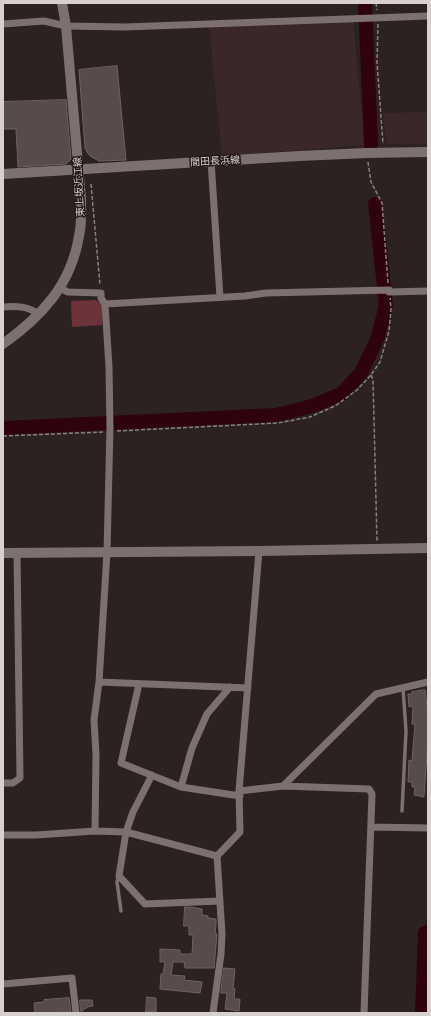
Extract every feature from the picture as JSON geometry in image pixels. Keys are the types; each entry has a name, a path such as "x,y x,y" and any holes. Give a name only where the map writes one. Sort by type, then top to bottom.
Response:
{"main road":[{"name":"東上坂近江線","path":"3,344 31,323 60,288 77,249 80,235 82,200 78,170 66,26 62,3"},
{"name":"間田長浜線","path":"3,174 367,152 428,152"},
{"path":"3,553 428,548"}],"street":[{"path":"3,24 44,20 66,26 125,27 428,16"},
{"path":"211,161 220,297"},
{"path":"60,288 68,292 101,293 101,298 105,304 109,367 110,430 107,552 99,682 94,720 96,754 95,831"},
{"path":"105,304 245,296 266,293 428,291"},
{"path":"3,307 18,306 34,310 39,314"},
{"path":"214,1013 222,934 217,856 240,832 240,793 258,551"},
{"path":"3,783 13,783 20,778 17,553"},
{"path":"99,682 248,688"},
{"path":"283,786 376,694 428,682"},
{"path":"139,684 122,763 180,787 240,793 283,786 369,789 372,794 364,1013"},
{"path":"180,787 192,748 207,714 230,687"},
{"path":"152,775 133,812 126,832 119,876 145,904 220,901"},
{"path":"371,827 428,828"},
{"path":"3,835 36,835 95,831 126,832 217,856"},
{"path":"3,984 72,978 76,1013"}],"lane":[{"path":"402,811 406,731 403,688"},
{"path":"119,876 118,882 121,911"}],"path":[{"path":"376,3 375,17 377,62 384,152"},
{"path":"3,436 278,423 310,417 335,406 357,390 372,375 380,362 389,332 391,309 388,291 382,202 371,182 367,152"},
{"path":"91,184 101,293"},
{"path":"372,375 377,549"}],"shaded area":[{"path":"353,21 365,145 222,156 209,26"},
{"path":"428,112 428,144 387,144 383,113"},
{"path":"96,300 102,304 102,325 72,327 71,301"}],"building":[{"path":"117,66 126,160 99,161 90,156 85,148 79,70"},
{"path":"66,100 71,159 66,164 18,167 16,129 3,129 3,102"},
{"path":"425,690 428,706 428,738 424,797 414,795 415,787 412,787 412,782 408,782 409,760 412,761 415,724 412,724 413,706 409,707 408,694"},
{"path":"185,907 202,909 202,915 208,916 208,918 216,919 215,934 217,934 214,968 185,968 184,962 173,962 171,975 185,976 184,980 202,982 200,993 160,989 161,974 163,974 165,962 160,962 160,949 180,950 180,954 192,954 193,935 189,935 189,926 184,926"},
{"path":"224,968 235,969 233,989 235,989 234,999 240,999 239,1011 225,1009 227,993 221,993"},
{"path":"147,997 156,998 156,1012 146,1012"},
{"path":"69,998 71,1012 35,1013 34,1003 44,1002 44,1000"},
{"path":"80,1000 92,1000 93,1006 87,1007 81,1011"}],"waterway":[{"path":"365,3 371,144"},
{"path":"3,428 276,415 312,406 341,394 361,373 378,337 386,305 375,204"},
{"path":"422,1013 425,933 428,932"}]}
